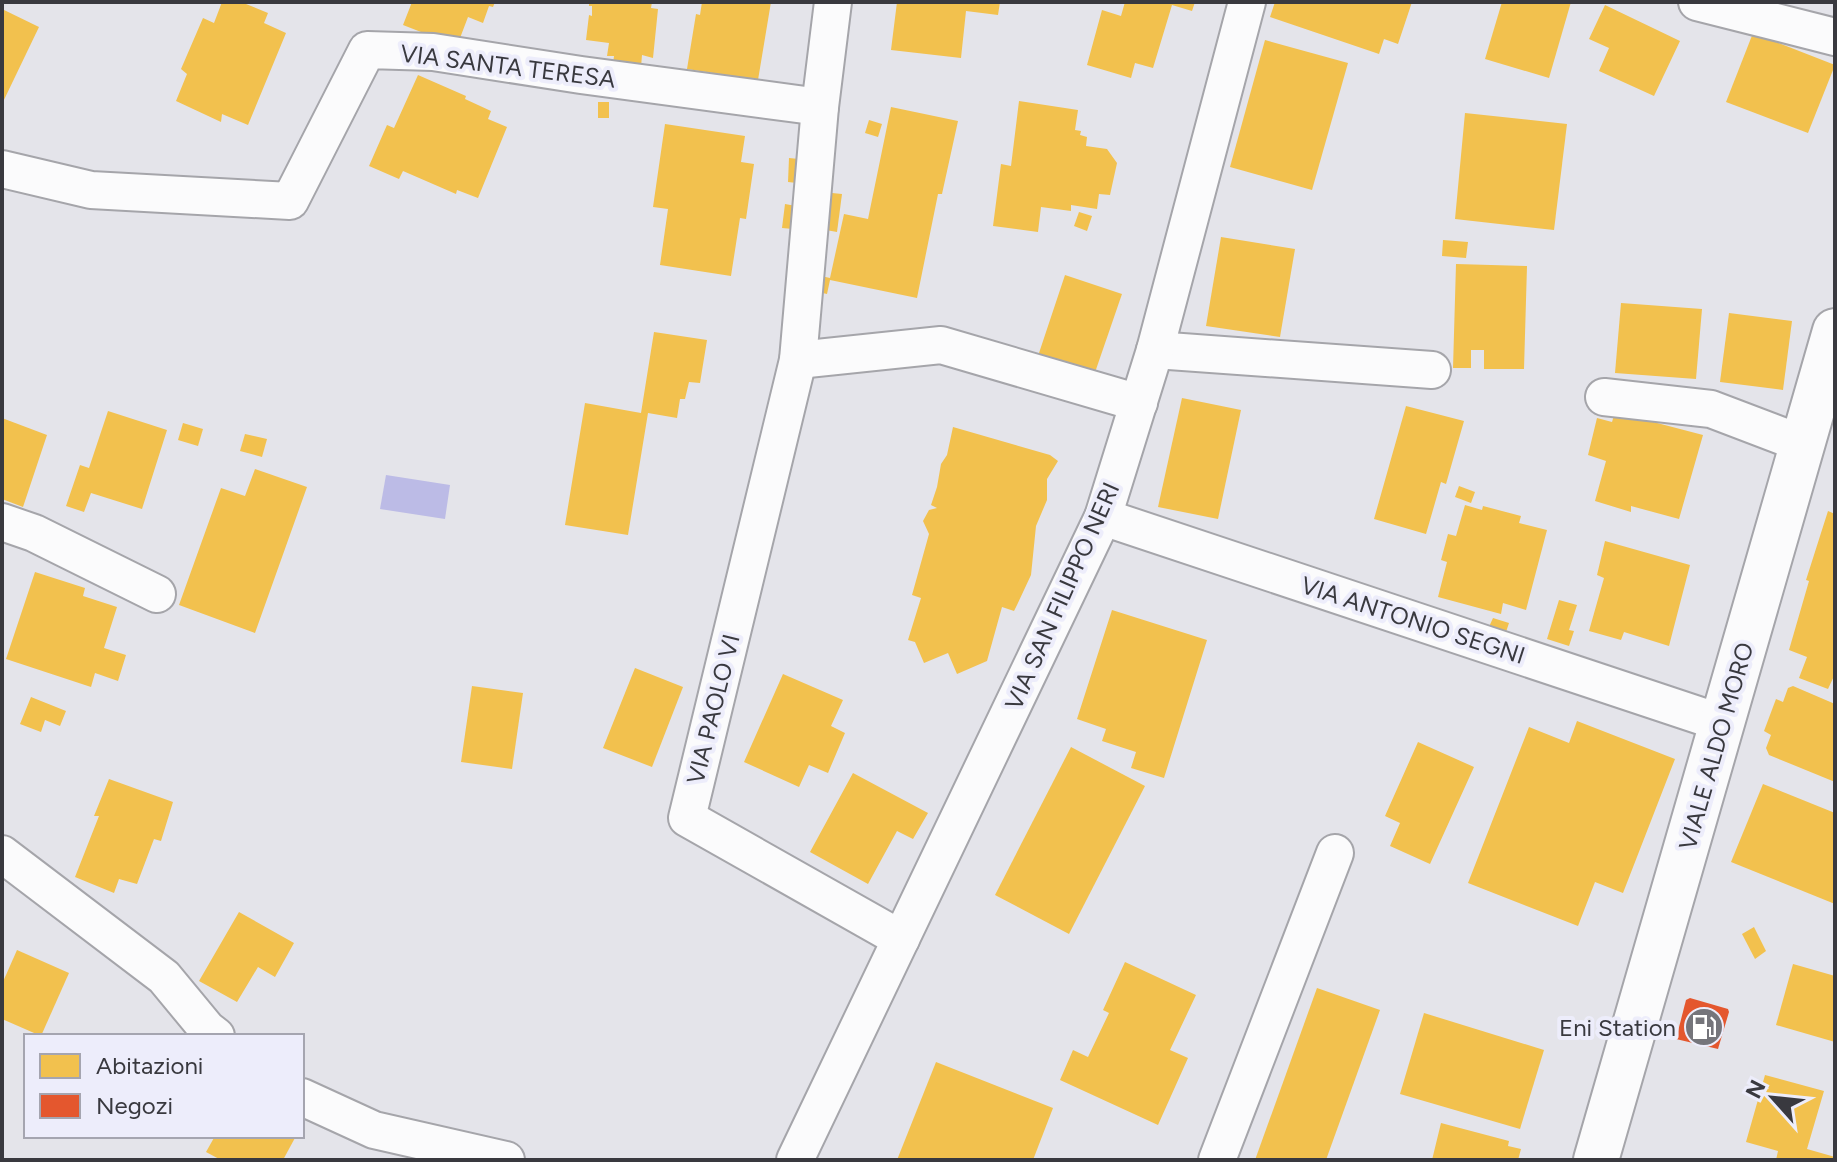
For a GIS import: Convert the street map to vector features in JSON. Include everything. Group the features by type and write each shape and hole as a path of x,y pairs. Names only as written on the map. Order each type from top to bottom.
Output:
{"main road":[{"name":"VIALE ALDO MORO","path":"1596,1160 1835,331"}],"street":[{"name":"VIA PAOLO VI","path":"833,2 820,107 798,360 687,818 901,939"},
{"name":"VIA SAN FILIPPO NERI","path":"795,1160 1103,517 1155,350 1247,2"},
{"path":"1697,2 1835,37"},
{"name":"VIA SANTA TERESA","path":"2,169 91,190 290,201 367,50 433,52 820,107"},
{"path":"798,360 941,345 1139,403"},
{"path":"1155,350 1432,370"},
{"path":"1604,397 1711,409 1803,444"},
{"name":"VIA ANTONIO SEGNI","path":"1103,517 1722,723"},
{"path":"2,522 34,533 157,594"},
{"path":"1217,1160 1335,853"},
{"path":"2,854 164,977 213,1034"},
{"path":"304,1098 374,1130 506,1160"}],"water":[{"path":"386,475 450,485 445,519 380,509"}],"building: Abitazioni":[{"path":"222,2 241,2 268,13 264,23 286,33 248,125 222,114 221,122 176,101 187,74 181,69 203,18 214,23"},
{"path":"412,2 495,2 493,7 489,6 483,23 468,17 457,46 403,25"},
{"path":"589,2 652,2 651,8 658,9 653,58 642,55 641,67 613,64 614,56 607,56 609,43 586,40 589,15 592,16"},
{"path":"702,2 771,2 758,80 687,69 696,14 700,15"},
{"path":"897,2 1000,2 998,15 966,11 961,58 891,50"},
{"path":"1125,2 1195,2 1192,11 1172,5 1153,68 1135,63 1131,78 1087,65 1102,10 1121,16"},
{"path":"1275,2 1412,2 1398,44 1384,39 1379,54 1270,17"},
{"path":"1502,2 1571,2 1549,78 1485,59"},
{"path":"1605,5 1680,41 1654,96 1599,71 1609,48 1589,39"},
{"path":"2,9 39,27 2,104"},
{"path":"1753,33 1835,65 1808,133 1726,102"},
{"path":"1265,40 1348,63 1312,190 1230,167"},
{"path":"418,75 466,96 465,99 491,111 488,119 507,127 478,198 457,190 456,194 403,171 399,179 369,166 387,125 394,128"},
{"path":"1019,101 1078,110 1075,130 1087,137 1086,146 1107,149 1117,163 1110,195 1099,194 1097,209 1071,205 1071,211 1041,207 1038,232 993,226 1001,164 1011,166"},
{"path":"598,102 609,102 609,118 598,118"},
{"path":"891,107 958,121 942,194 938,194 917,298 830,280 827,294 818,292 821,276 830,278 844,214 868,219"},
{"path":"1465,113 1567,124 1554,230 1455,219"},
{"path":"869,120 882,124 878,137 865,133"},
{"path":"665,124 745,136 741,162 754,164 746,219 740,218 731,276 660,265 668,209 653,207"},
{"path":"789,158 799,159 797,183 788,182"},
{"path":"832,193 842,194 837,232 826,230"},
{"path":"785,204 796,206 793,229 782,228"},
{"path":"1079,212 1092,216 1087,231 1074,226"},
{"path":"1221,237 1295,249 1280,337 1206,326"},
{"path":"1443,240 1468,242 1466,258 1442,256"},
{"path":"1456,264 1527,266 1524,369 1484,369 1484,350 1471,350 1471,368 1453,368"},
{"path":"1065,275 1122,294 1091,384 1035,365"},
{"path":"1621,303 1702,309 1696,379 1615,373"},
{"path":"1729,313 1792,321 1783,390 1720,382"},
{"path":"654,332 707,340 700,383 689,382 685,399 680,399 677,418 648,413 628,535 565,525 585,403 641,413"},
{"path":"1182,398 1241,410 1218,519 1158,507"},
{"path":"1406,406 1464,421 1446,484 1441,482 1426,534 1374,519"},
{"path":"108,411 167,430 142,509 91,493 84,512 66,506 80,465 89,468"},
{"path":"1615,412 1703,435 1679,519 1631,506 1631,512 1595,501 1606,461 1588,455 1597,418 1612,422"},
{"path":"2,418 47,435 23,507 2,499"},
{"path":"183,423 203,429 198,446 178,440"},
{"path":"953,427 1050,455 1058,461 1047,479 1047,500 1036,526 1031,575 1017,605 1014,611 1002,607 987,661 957,674 948,653 924,663 915,642 908,640 921,598 912,595 929,534 923,521 929,510 937,508 931,505"},
{"path":"245,434 267,439 262,457 240,451"},
{"path":"255,469 307,487 255,633 179,605 221,488 245,496"},
{"path":"1459,486 1475,492 1471,503 1455,497"},
{"path":"1465,505 1482,510 1483,506 1521,516 1519,523 1547,530 1526,610 1503,603 1501,614 1438,597 1447,562 1441,560 1448,534 1456,536"},
{"path":"1828,511 1835,514 1835,674 1828,689 1799,678 1807,657 1789,650 1809,581 1806,580"},
{"path":"1605,541 1690,565 1669,646 1624,632 1621,640 1589,631 1604,578 1597,575"},
{"path":"35,572 85,588 83,596 117,607 104,648 126,655 118,681 95,673 91,687 6,659"},
{"path":"1559,600 1577,605 1569,630 1574,631 1569,646 1547,639"},
{"path":"1112,610 1207,640 1164,778 1131,768 1136,752 1102,741 1106,729 1077,719"},
{"path":"1493,618 1509,623 1505,635 1488,629"},
{"path":"635,668 683,687 652,767 603,748"},
{"path":"783,674 843,700 831,726 845,733 828,773 809,765 799,787 744,762"},
{"path":"472,686 523,693 512,769 461,762"},
{"path":"1793,686 1835,704 1835,782 1769,755 1766,748 1771,735 1764,731 1776,699 1783,702 1788,688"},
{"path":"31,697 66,711 60,726 45,720 41,732 20,724"},
{"path":"1577,721 1675,759 1623,893 1595,882 1578,926 1468,883 1529,727 1569,743"},
{"path":"1418,742 1474,767 1430,864 1390,846 1400,823 1385,816"},
{"path":"1071,747 1145,786 1069,934 995,895"},
{"path":"853,773 928,813 913,839 897,831 868,884 810,852"},
{"path":"109,779 173,802 161,841 154,839 137,884 119,879 114,893 75,877 99,816 94,816"},
{"path":"1763,784 1835,813 1835,904 1731,862"},
{"path":"239,912 294,943 275,977 258,967 237,1002 199,981"},
{"path":"1754,927 1766,951 1755,959 1742,934"},
{"path":"17,950 69,973 42,1034 2,1019 2,984"},
{"path":"1125,962 1196,995 1170,1050 1188,1058 1158,1125 1060,1080 1073,1050 1088,1057 1109,1013 1103,1010"},
{"path":"1793,964 1835,976 1835,1042 1776,1025"},
{"path":"1317,988 1380,1010 1326,1160 1255,1160"},
{"path":"1424,1013 1544,1050 1520,1129 1400,1094"},
{"path":"936,1062 1053,1108 1033,1160 897,1160"},
{"path":"1765,1075 1824,1091 1807,1149 1835,1157 1835,1160 1776,1160 1778,1151 1746,1142"},
{"path":"1441,1123 1509,1141 1508,1146 1521,1149 1518,1160 1432,1160"},
{"path":"214,1138 295,1138 283,1160 221,1160 206,1152"}],"building: Negozi":[{"path":"1690,998 1728,1009 1718,1049 1676,1039 1686,1000"}],"place":[{"name":"Eni Station","path":"1704,1027"}]}
